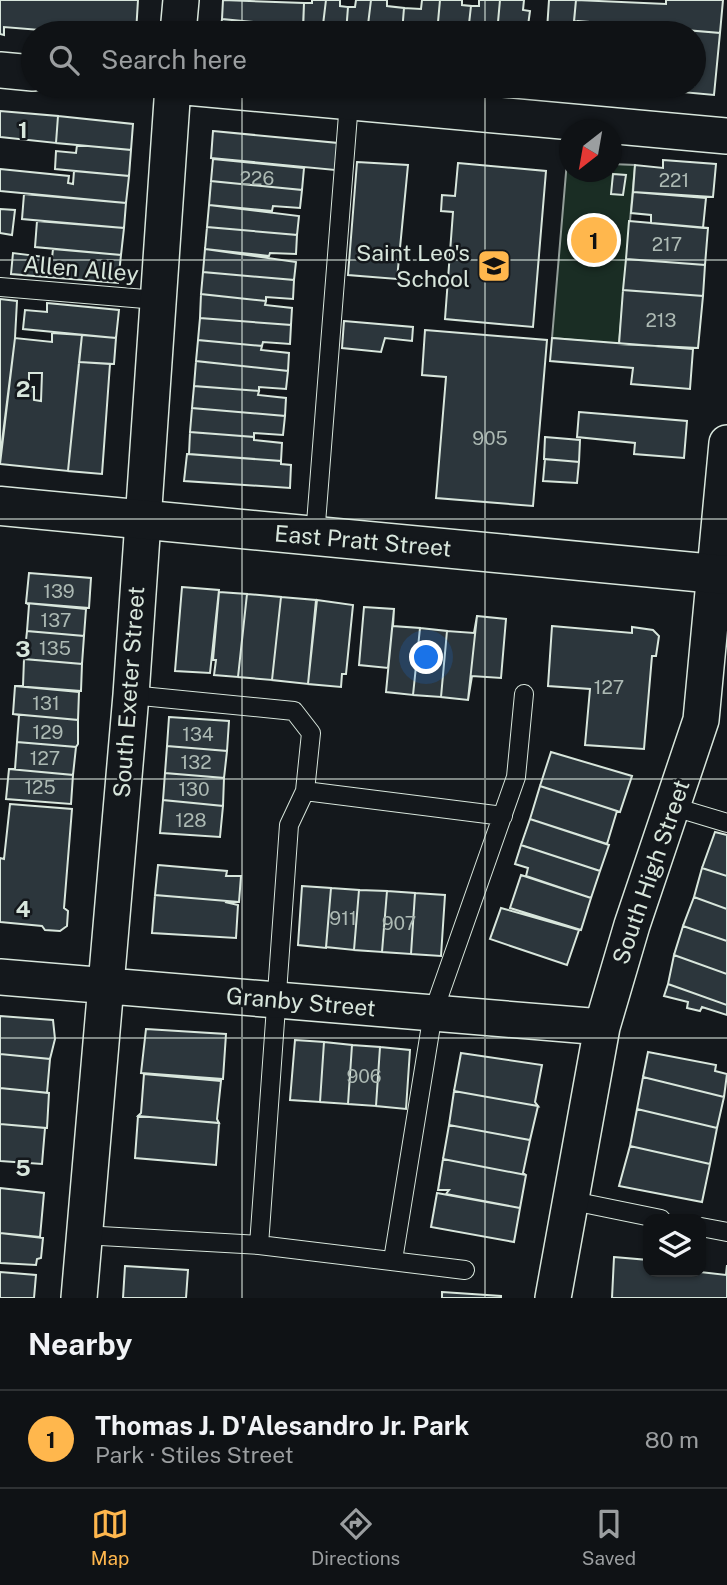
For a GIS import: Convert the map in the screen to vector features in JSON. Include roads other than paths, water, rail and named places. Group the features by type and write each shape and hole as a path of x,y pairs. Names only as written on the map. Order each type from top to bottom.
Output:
{"main road":[{"name":"East Pratt Street","path":"0,506 721,575"}],"street":[{"path":"179,21 181,0"},
{"path":"0,70 21,72"},
{"name":"South Exeter Street","path":"79,1298 131,695 141,520 173,98"},
{"path":"305,98 727,136"},
{"name":"South High Street","path":"553,1298 568,1200 601,1027 632,925 674,807 701,720 721,575 727,443"},
{"name":"Granby Street","path":"0,977 601,1027"}],"lane":[{"path":"315,536 349,102"},
{"name":"Allen Alley","path":"0,286 157,300"},
{"path":"393,1260 433,1013 516,777 524,694"},
{"path":"131,695 294,711 311,733 305,791 289,825 274,1000 259,1245"},
{"path":"305,791 503,816"},
{"path":"674,807 727,823"},
{"path":"568,1200 643,1215"},
{"path":"706,1227 726,1226"},
{"path":"83,1235 259,1245 465,1270"}],"place":[{"name":"Thomas J. D'Alesandro Jr. Park","path":"594,240"},
{"name":"Saint Leo's School","path":"494,266"}]}
